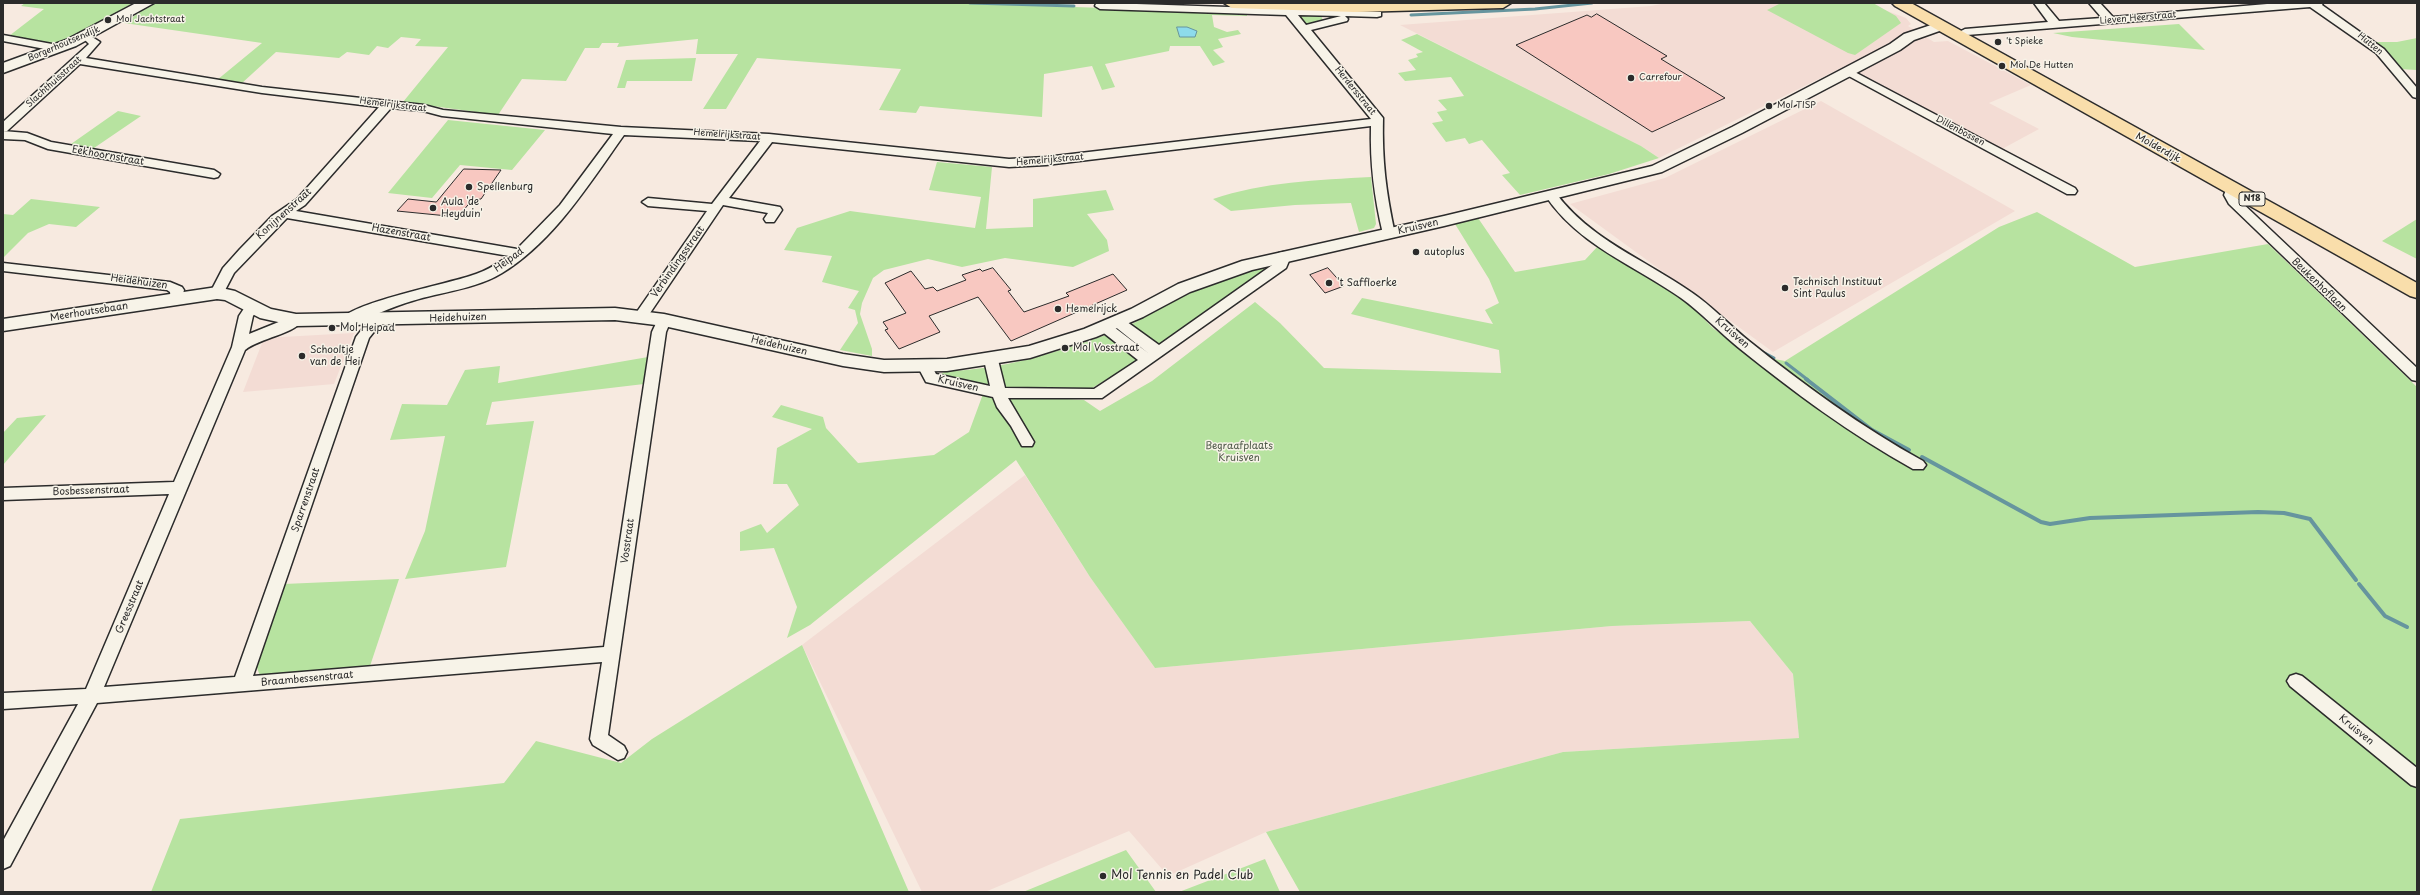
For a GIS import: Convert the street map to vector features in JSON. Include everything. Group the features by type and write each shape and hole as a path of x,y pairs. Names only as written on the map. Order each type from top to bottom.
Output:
{"main road":[{"name":"Borgerhoutsendijk","path":"123,16 138,3"},
{"name":"Borgerhoutsendijk","path":"3,68 86,36 146,3"},
{"path":"1232,3 1355,7 1503,3"},
{"name":"Molderdijk","path":"1900,3 2417,291"}],"street":[{"path":"2039,3 2056,25"},
{"path":"2094,3 2111,21"},
{"path":"2226,3 2236,10"},
{"name":"Lieven Heerstraat","path":"1958,35 1965,32 2316,3"},
{"name":"Hutten","path":"2316,3 2380,51 2417,95"},
{"path":"1100,6 1377,14"},
{"name":"Herdersstraat","path":"1290,12 1374,115 1377,122 1377,167 1389,234"},
{"path":"1304,29 1356,14"},
{"name":"Kruisven","path":"1284,256 1281,265 1153,356 1096,394 998,393 931,378 925,367 991,360 1057,344 1112,325 1184,288 1213,276 1284,256 1389,234 1644,173 1671,163 1894,48 1935,34 1940,30 1940,26"},
{"name":"Slachthuisstraat","path":"3,128 79,60 95,42 86,36"},
{"path":"3,38 48,46 53,50"},
{"name":"Hemelrijkstraat","path":"79,60 262,90 388,104 442,113 621,131 712,134 769,138 1009,163 1046,162 1377,122"},
{"name":"Dillenbossen","path":"1849,72 2071,191"},
{"name":"Konijnenstraat","path":"217,293 235,263 283,213 301,202 388,104"},
{"name":"Heipad","path":"349,319 385,304 474,280 496,271 519,254 552,223 568,204 621,131"},
{"name":"Eekhoornstraat","path":"3,135 27,137 48,145 214,174"},
{"name":"Verbindingsstraat","path":"640,316 718,205 769,138"},
{"name":"Beukenhoflaan","path":"2232,188 2230,195 2233,201 2417,376"},
{"name":"Kruisven","path":"1551,195 1572,220 1591,236 1702,306 1741,342 1823,404 1880,445 1918,465"},
{"path":"648,202 718,205 776,210 770,220"},
{"name":"Hazenstraat","path":"283,213 519,254"},
{"name":"Heidehuizen","path":"3,266 170,286 177,290 176,298 217,293 229,295 273,316 296,320 588,314 640,316 865,364 925,367"},
{"name":"Meerhoutsebaan","path":"3,325 176,298"},
{"name":"Greesstraat","path":"3,860 92,696 239,347 246,316 252,307"},
{"name":"Sparrenstraat","path":"241,684 363,337 378,318"},
{"path":"239,347 257,334 284,328 296,320"},
{"name":"Vosstraat","path":"618,752 599,738 658,340 664,320"},
{"path":"1112,325 1153,356"},
{"path":"991,360 998,393 1002,403 1017,423 1027,442"},
{"name":"Bosbessenstraat","path":"3,494 179,488"},
{"name":"Braambessenstraat","path":"3,701 92,696 611,654"},
{"name":"Kruisven","path":"2296,681 2417,779"}],"shaded area":[{"path":"1666,3 1866,3 1906,18 1911,24 1908,26 1934,42 1948,41 2031,85 1989,103 2039,129 2002,149 1845,66 1659,158 1641,146 1400,25 1651,6"},
{"name":"Technisch Instituut Sint Paulus","path":"1821,101 2015,211 1773,352 1570,204 1665,178"},
{"name":"Schooltje van de Hei","path":"354,333 334,384 243,392 264,338"},
{"path":"1025,475 1090,577 1155,668 1612,626 1750,621 1793,674 1799,738 1563,752 1266,832 1168,876 1129,831 985,892 922,892 802,645"}],"green space":[{"path":"25,3 133,3 80,34 56,44 9,36 44,9 21,6"},
{"path":"153,3 960,3 1247,13 1247,16 1212,15 1214,27 1227,32 1238,30 1241,34 1218,39 1223,47 1213,50 1225,62 1213,66 1200,46 1170,46 1169,51 1105,64 1115,87 1102,90 1092,66 1044,74 1042,117 920,106 916,113 879,110 901,69 757,58 726,109 703,109 738,54 696,54 698,39 617,47 619,43 602,43 599,48 585,48 566,81 522,79 498,115 403,102 448,47 415,46 421,39 401,37 388,48 377,46 369,55 347,52 339,58 276,52 241,84 217,80 262,43 124,23"},
{"path":"1781,3 1873,3 1896,16 1901,23 1855,55 1848,53 1767,10"},
{"path":"1302,14 1320,14 1323,20 1308,25 1302,24 1297,18"},
{"path":"2179,24 2205,50 2072,37 2053,33"},
{"path":"1417,34 1641,146 1659,158 1609,174 1520,195 1502,175 1510,173 1482,140 1469,144 1465,138 1446,142 1432,123 1443,121 1437,112 1447,110 1438,100 1464,96 1451,77 1405,81 1398,73 1416,70 1408,60 1418,57 1416,54 1423,52 1401,40"},
{"path":"2417,38 2417,70 2399,69 2373,42 2397,42"},
{"path":"696,58 692,81 627,81 625,88 617,88 626,60"},
{"path":"118,111 141,116 94,148 71,144"},
{"path":"448,120 545,130 512,170 460,165 432,198 388,193"},
{"path":"937,162 992,167 986,229 1033,227 1033,199 1106,190 1114,210 1087,214 1107,240 1109,251 1073,267 1005,258 962,267 928,259 884,270 873,278 862,303 860,314 872,349 872,356 840,350 858,323 855,310 848,308 859,291 822,282 832,256 784,250 797,228 850,211 975,228 981,197 929,190"},
{"path":"1371,177 1376,224 1374,228 1359,232 1351,203 1295,205 1231,211 1213,199 1232,193 1271,185"},
{"path":"31,199 100,207 76,227 49,224 28,233 3,258 3,214 13,215"},
{"name":"Begraafplaats Kruisven","path":"2037,212 2135,267 2268,244 2417,387 2417,892 1300,892 1266,832 1563,752 1799,738 1793,674 1750,621 1612,626 1155,668 1090,577 1016,460 810,625 787,638 797,607 774,548 740,551 740,532 761,524 767,533 799,505 787,484 773,484 777,448 812,429 772,417 781,405 823,417 826,428 858,463 934,455 969,432 983,394 1084,400 1100,411 1152,381 1255,302 1280,323 1324,368 1501,373 1499,350 1351,314 1362,298 1493,324 1485,310 1499,303 1489,279 1455,224 1478,218 1515,272 1585,260 1598,246 1685,300 1714,329 1752,355 1785,361 1999,227"},
{"path":"2417,219 2417,259 2382,241"},
{"path":"1266,266 1267,271 1159,346 1130,325 1196,290 1248,270"},
{"path":"1106,335 1138,361 1087,391 989,386 945,377 941,374 946,371 967,370 1007,364 1047,354"},
{"path":"648,357 644,384 492,402 486,425 534,421 506,567 405,579 425,531 445,436 390,440 402,404 447,405 465,370 500,366 498,383"},
{"path":"46,415 3,465 3,433 17,418"},
{"path":"399,579 370,666 260,676 256,665 284,584"},
{"path":"802,645 909,892 151,892 180,819 504,783 536,741 621,763 652,739"},
{"name":"Mol Tennis en Padel Club","path":"1126,850 1156,892 1023,892"},
{"name":"Mol Tennis en Padel Club","path":"1265,859 1280,892 1179,892"}],"water":[{"path":"1177,27 1187,27 1197,31 1195,37 1180,37"}],"building":[{"name":"Carrefour","path":"1597,14 1667,56 1661,59 1725,98 1652,132 1516,45 1587,15 1591,17"},
{"path":"464,169 501,170 481,199 472,200 458,217 397,211 408,199 436,202"},
{"name":"Hemelrijck","path":"993,268 1011,290 1008,291 1024,312 1069,296 1066,293 1113,274 1127,290 1011,341 978,297 929,316 940,332 899,349 885,330 888,329 883,322 906,313 885,283 911,271 925,289 933,287 937,291 966,280 962,275 980,269 982,271"},
{"name":"'t Saffloerke","path":"1328,268 1344,286 1325,293 1310,275"}],"waterway":[{"path":"970,3 1074,6"},
{"path":"1411,15 1535,9 1592,3"},
{"path":"1761,351 1774,358"},
{"path":"1786,363 1808,380"},
{"path":"1806,379 1872,430 1909,450"},
{"path":"1922,457 2041,522 2050,524 2090,518 2258,512 2284,513 2310,519 2356,580"},
{"path":"2359,584 2385,616 2407,627"}],"place":[{"name":"Mol Jachtstraat","path":"108,20"},
{"name":"'t Spieke","path":"1998,42"},
{"name":"Mol De Hutten","path":"2002,66"},
{"name":"Carrefour","path":"1631,78"},
{"name":"Mol TISP","path":"1769,106"},
{"name":"Spellenburg","path":"469,187"},
{"name":"Aula 'de Heyduin'","path":"433,208"},
{"name":"autoplus","path":"1416,252"},
{"name":"'t Saffloerke","path":"1329,283"},
{"name":"Technisch Instituut Sint Paulus","path":"1785,288"},
{"name":"Hemelrijck","path":"1058,309"},
{"name":"Mol Heipad","path":"332,328"},
{"name":"Mol Vosstraat","path":"1065,348"},
{"name":"Schooltje van de Hei","path":"302,356"},
{"name":"Mol Tennis en Padel Club","path":"1103,876"}]}
